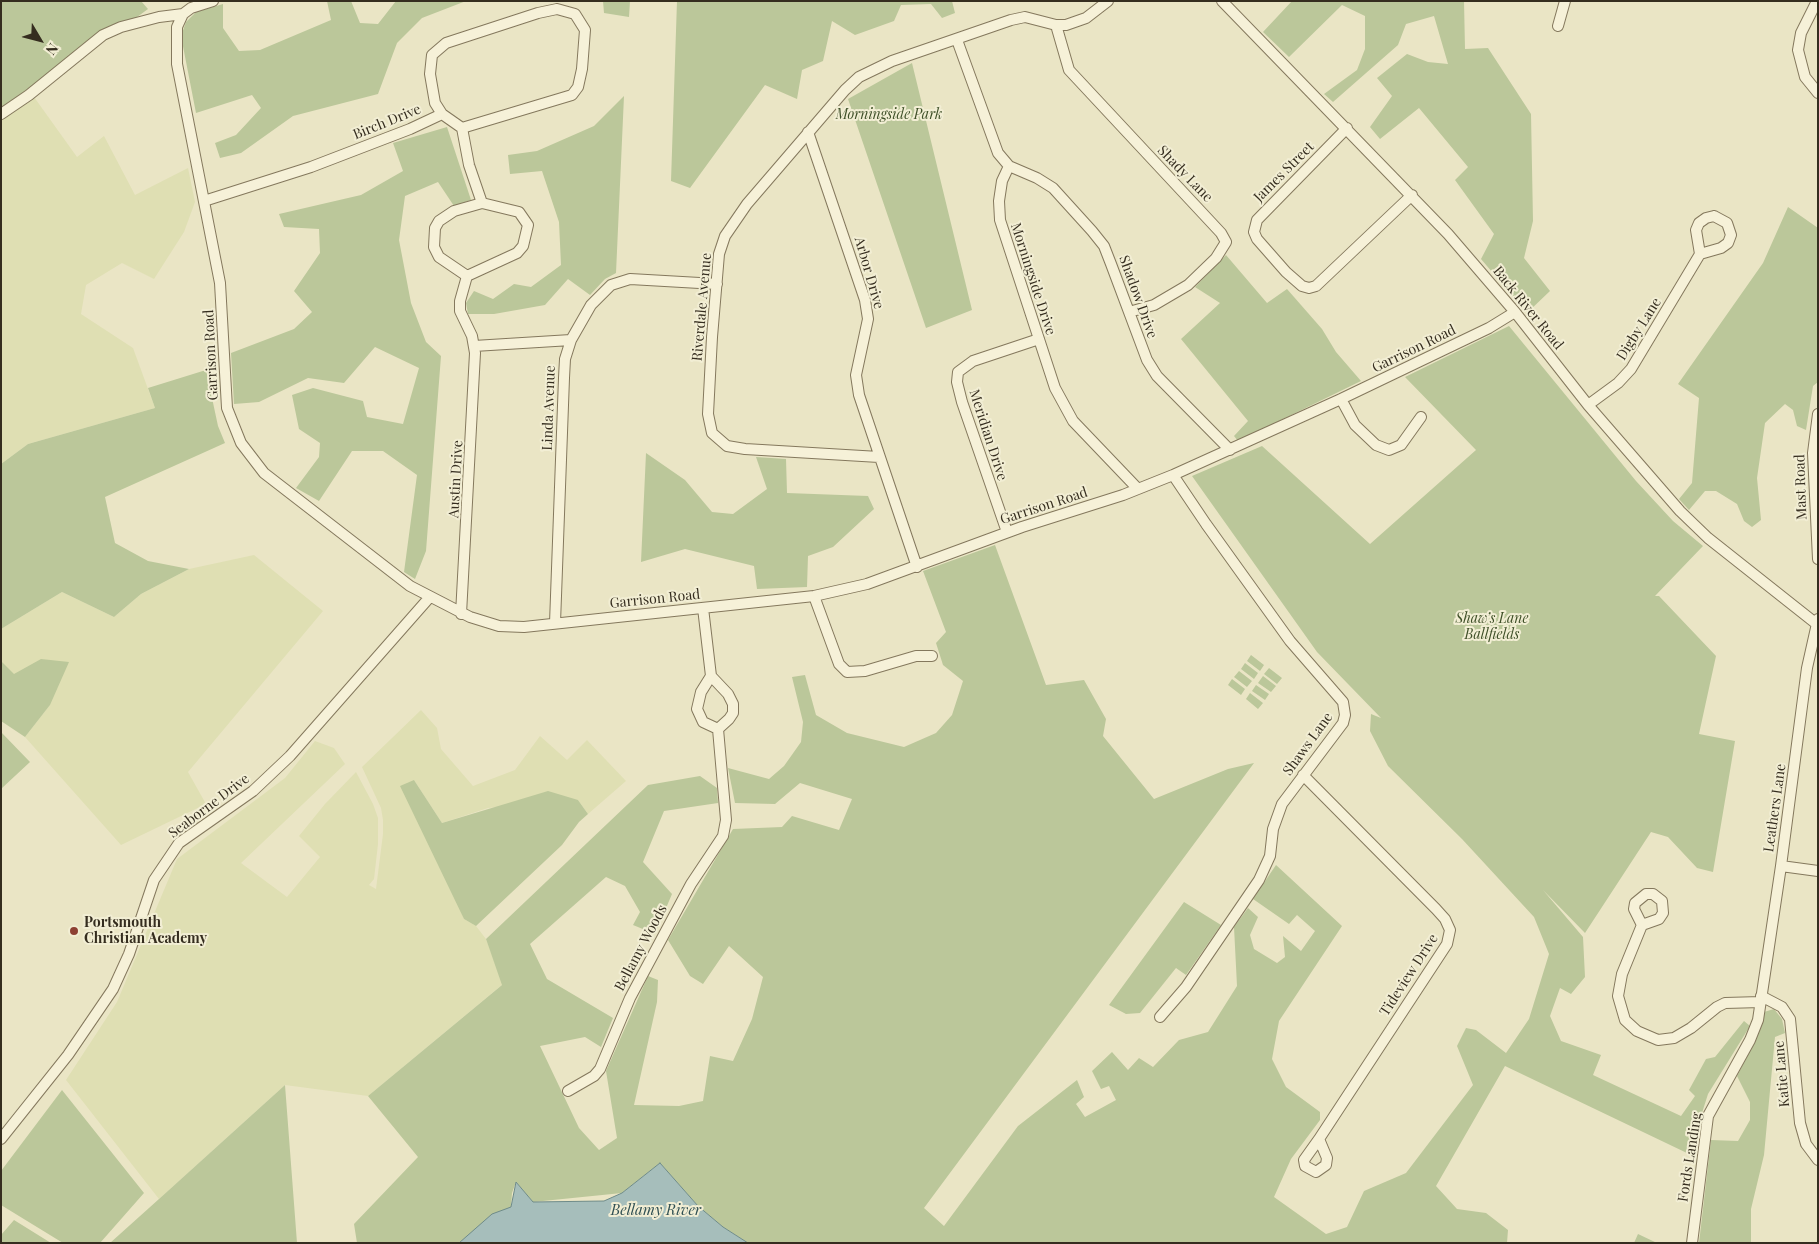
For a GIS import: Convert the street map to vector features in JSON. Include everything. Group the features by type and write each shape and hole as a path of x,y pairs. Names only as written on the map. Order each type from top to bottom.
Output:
{"street":[{"path":"1,114 29,95 103,34 158,17 183,14 191,8 213,1"},
{"path":"1009,166 998,153 990,135 957,40 1024,17 1056,25 1080,21 1108,1"},
{"name":"Back River Road","path":"1222,1 1412,195 1514,312 1588,405 1654,483 1694,525 1818,622"},
{"path":"1558,26 1565,1"},
{"path":"1817,1 1802,33 1798,50 1805,77 1818,93"},
{"name":"Birch Drive","path":"204,201 312,167 410,129 442,114 435,103 430,74 432,55 446,43 538,13 557,9 575,14 585,30 578,87 572,94 462,128"},
{"name":"Garrison Road","path":"183,14 177,27 177,64 220,283 227,408 241,443 264,473 393,574 429,598 462,614 499,626 554,623 703,608 814,596 848,590 917,567 1007,532 1138,489 1230,450 1340,399 1489,328 1514,312"},
{"name":"Shady Lane","path":"1056,25 1069,70 1221,232 1226,242 1216,258 1188,285 1154,305 1129,312"},
{"name":"Riverdale Avenue","path":"878,457 745,450 721,443 712,433 708,414 712,337 720,254 725,236 741,212 808,132 859,77 884,63 957,40"},
{"path":"442,114 462,128 468,165 482,203"},
{"name":"James Street","path":"1347,128 1262,214 1254,226 1257,239 1286,272 1302,286 1309,288 1316,286 1412,195"},
{"name":"Arbor Drive","path":"808,132 865,300 868,319 856,376 859,395 878,457 917,567"},
{"name":"Shadow Drive","path":"1009,166 1037,178 1053,188 1092,230 1104,246 1147,360 1157,376 1230,450"},
{"name":"Morningside Drive","path":"1009,166 1000,191 1000,220 1055,388 1068,413 1086,436 1138,489"},
{"path":"467,276 439,257 434,246 435,228 445,215 482,203 519,212 528,225 526,236 517,253 467,276 460,301 460,311 474,346 571,340"},
{"name":"Digby Lane","path":"1588,405 1618,383 1631,369 1700,254"},
{"name":"Linda Avenue","path":"554,623 565,359 571,340 591,305 612,285 630,279 717,284"},
{"name":"Meridian Drive","path":"1007,532 962,402 957,382 958,372 973,361 1039,339"},
{"name":"Austin Drive","path":"462,614 475,379 474,346"},
{"path":"1340,399 1355,425 1376,445 1389,450 1401,445 1421,417"},
{"name":"Mast Road","path":"1818,414 1813,453 1818,559"},
{"name":"Shaws Lane","path":"1160,1017 1186,987 1259,880 1270,856 1276,816 1282,804 1343,722 1346,715 1343,702 1290,641 1173,474"},
{"path":"814,596 839,664 847,672 865,671 916,656 932,656"},
{"name":"Seaborne Drive","path":"1,1139 68,1055 113,989 129,954 154,880 179,843 253,791 290,756 429,598"},
{"path":"703,608 711,676 728,694 733,704 733,713 718,729 703,722 696,709 701,692 711,676"},
{"name":"Leathers Lane","path":"1761,999 1781,866 1807,668 1818,622"},
{"name":"Bellamy Woods","path":"568,1091 594,1076 600,1069 634,990 691,884 723,836 726,827 726,810 718,729"},
{"name":"Tideview Drive","path":"1302,775 1436,909 1445,919 1450,930 1447,944 1319,1138"},
{"path":"1781,866 1818,871"},
{"path":"1642,925 1622,974 1618,996 1621,1013 1637,1031 1658,1040 1674,1038 1691,1028 1717,1006 1725,1003 1761,999"},
{"name":"Katie Lane","path":"1761,999 1782,1007 1790,1019 1800,1123 1806,1144 1818,1160"},
{"name":"Fords Landing","path":"1692,1243 1708,1116 1750,1040 1761,999"}],"green space":[{"path":"1,1 141,1 148,9 65,70 1,108"},
{"path":"327,1 351,1 360,23 378,24 396,1 466,1 422,18 397,43 378,94 293,116 241,153 220,158 215,143 236,135 261,108 252,95 196,113 181,36 186,22 196,12 223,4 223,28 239,51 260,50 331,20"},
{"path":"603,1 630,1 629,17 604,13"},
{"path":"677,1 952,1 955,13 942,18 931,4 901,5 894,21 855,35 832,21 823,61 802,70 797,99 765,85 690,188 671,181"},
{"path":"1292,1 1464,1 1465,49 1488,48 1531,114 1533,221 1524,258 1550,291 1527,313 1481,259 1494,234 1455,180 1468,167 1419,108 1380,139 1370,127 1392,96 1377,78 1407,54 1428,62 1448,64 1434,16 1406,24 1398,45 1333,102 1324,94 1357,70 1365,49 1365,16 1342,5 1289,57 1263,32"},
{"name":"Morningside Park","path":"912,63 972,310 926,328 848,99"},
{"path":"624,96 616,273 605,279 590,295 568,279 545,305 494,314 468,314 466,303 474,291 493,299 514,284 531,287 561,265 559,222 542,171 510,174 508,155 537,151 594,126"},
{"path":"34,97 77,157 104,136 135,195 188,168 195,202 184,232 154,279 122,263 86,285 81,314 133,348 155,408 28,444 1,464 1,119"},
{"path":"447,127 471,200 454,206 438,182 405,196 399,240 411,303 426,342 441,356 426,551 415,579 404,572 417,475 383,451 352,451 319,501 296,488 319,457 320,443 299,429 292,395 313,388 363,401 367,417 403,424 419,368 375,347 344,383 308,378 259,402 234,404 231,353 294,329 312,312 294,291 320,253 319,229 284,227 279,214 361,195 403,171 393,143"},
{"path":"1788,207 1818,228 1818,382 1813,386 1806,430 1797,426 1793,410 1785,404 1765,423 1757,478 1761,520 1752,527 1744,521 1737,504 1716,491 1705,491 1689,510 1679,499 1692,483 1699,398 1678,384 1763,263"},
{"path":"1226,255 1267,303 1287,289 1322,329 1336,352 1361,381 1238,441 1234,436 1248,421 1181,339 1220,303 1195,287"},
{"name":"Shaw’s Lane Ballfields","path":"1509,326 1636,481 1673,521 1703,546 1655,596 1659,596 1716,656 1699,734 1735,741 1713,872 1697,868 1668,837 1651,832 1585,933 1543,890 1583,937 1585,977 1571,994 1560,988 1550,1016 1561,1041 1601,1055 1593,1075 1681,1116 1695,1096 1689,1090 1706,1059 1715,1057 1744,1021 1750,1026 1708,1094 1689,1154 1505,1066 1436,1186 1457,1209 1486,1213 1508,1230 1507,1243 748,1243 723,1227 698,1206 660,1163 622,1193 533,1202 516,1182 512,1193 511,1207 459,1243 357,1243 354,1224 418,1157 368,1096 502,985 486,939 648,785 700,776 717,788 718,803 664,811 643,862 672,894 655,934 633,925 640,912 625,886 606,877 530,944 547,979 613,1018 601,1047 585,1037 540,1046 579,1128 599,1150 617,1138 606,1071 648,976 658,980 657,1002 634,1105 679,1106 703,1101 710,1056 733,1061 752,1019 763,977 729,946 703,984 690,976 668,940 733,829 782,827 792,816 839,830 852,799 800,783 775,804 735,803 728,768 769,779 784,766 801,742 803,722 792,677 805,675 816,715 847,733 904,747 936,733 952,715 963,681 943,665 936,643 946,632 923,571 995,545 1046,685 1084,680 1106,719 1103,736 1154,799 1228,769 1254,763 924,1208 944,1226 1018,1126 1077,1080 1084,1097 1076,1104 1085,1117 1116,1100 1109,1086 1101,1089 1092,1071 1112,1052 1128,1070 1139,1058 1153,1067 1179,1040 1208,1032 1237,986 1234,927 1248,908 1258,917 1250,935 1254,949 1277,963 1285,957 1283,936 1301,951 1315,931 1297,915 1289,924 1253,899 1276,865 1342,926 1279,1021 1272,1059 1286,1087 1320,1112 1320,1120 1291,1159 1274,1197 1326,1234 1347,1227 1364,1191 1406,1173 1473,1085 1457,1046 1466,1028 1476,1030 1506,1053 1529,1019 1549,954 1534,917 1462,839 1388,766 1370,731 1371,714 1381,718 1317,652 1192,476 1262,446 1370,544 1476,450 1405,377"},
{"path":"206,370 218,426 225,443 105,497 115,543 148,561 189,569 141,594 114,617 62,592 1,629 1,464 28,444 155,408 148,388"},
{"path":"646,453 685,480 712,512 733,514 767,489 756,457 786,459 787,493 868,496 874,509 833,547 808,556 807,587 757,589 754,566 685,549 641,562"},
{"path":"254,555 323,611 188,772 206,804 121,845 25,737 50,705 1,681 1,629 62,592 114,617 141,594 189,569"},
{"path":"1251,655 1264,665 1260,671 1247,661"},
{"path":"41,659 69,662 50,705 25,737 1,721 1,661 14,674"},
{"path":"1245,663 1258,673 1254,679 1241,669"},
{"path":"1269,668 1282,678 1277,684 1264,674"},
{"path":"1239,671 1252,681 1247,687 1234,677"},
{"path":"1263,676 1276,686 1271,692 1258,683"},
{"path":"1232,679 1245,689 1241,695 1228,685"},
{"path":"1256,685 1269,694 1265,700 1252,691"},
{"path":"1250,693 1263,703 1258,709 1246,699"},
{"path":"421,710 437,728 441,749 473,786 515,770 540,736 567,760 587,740 626,781 588,814 578,800 488,808 442,823 414,780 464,919 476,926 486,939 503,984 368,1096 285,1085 159,1199 66,1080 117,1002 177,859 285,778 315,741 334,748 345,764 241,863 287,897 320,857 299,836 325,804 356,772 373,804 378,818 378,844 374,879 369,885 376,889 383,820 381,808 362,767"},
{"path":"1,732 30,762 1,789"},
{"path":"414,780 442,823 548,791 578,800 588,814 579,822 562,845 476,926 464,919 400,786"},
{"path":"1184,902 1221,925 1186,975 1176,968 1140,1013 1126,1014 1109,1005"},
{"path":"1774,1009 1782,1019 1785,1033 1775,1037 1764,1155 1751,1209 1751,1243 1699,1243 1711,1140 1738,1141 1750,1120 1750,1102 1737,1076 1756,1040 1764,1012"},
{"path":"285,1085 297,1243 110,1243 159,1199"},
{"path":"62,1090 144,1193 100,1243 63,1243 1,1205 1,1171"},
{"path":"14,1220 51,1243 1,1243 1,1235"},
{"path":"1638,1234 1657,1243 1634,1243"}],"water":[{"name":"Bellamy River","path":"660,1163 698,1206 723,1227 748,1243 459,1243 492,1214 511,1207 516,1182 533,1202 604,1201 622,1193"}],"place":[{"name":"Portsmouth Christian Academy","path":"74,931"}]}
